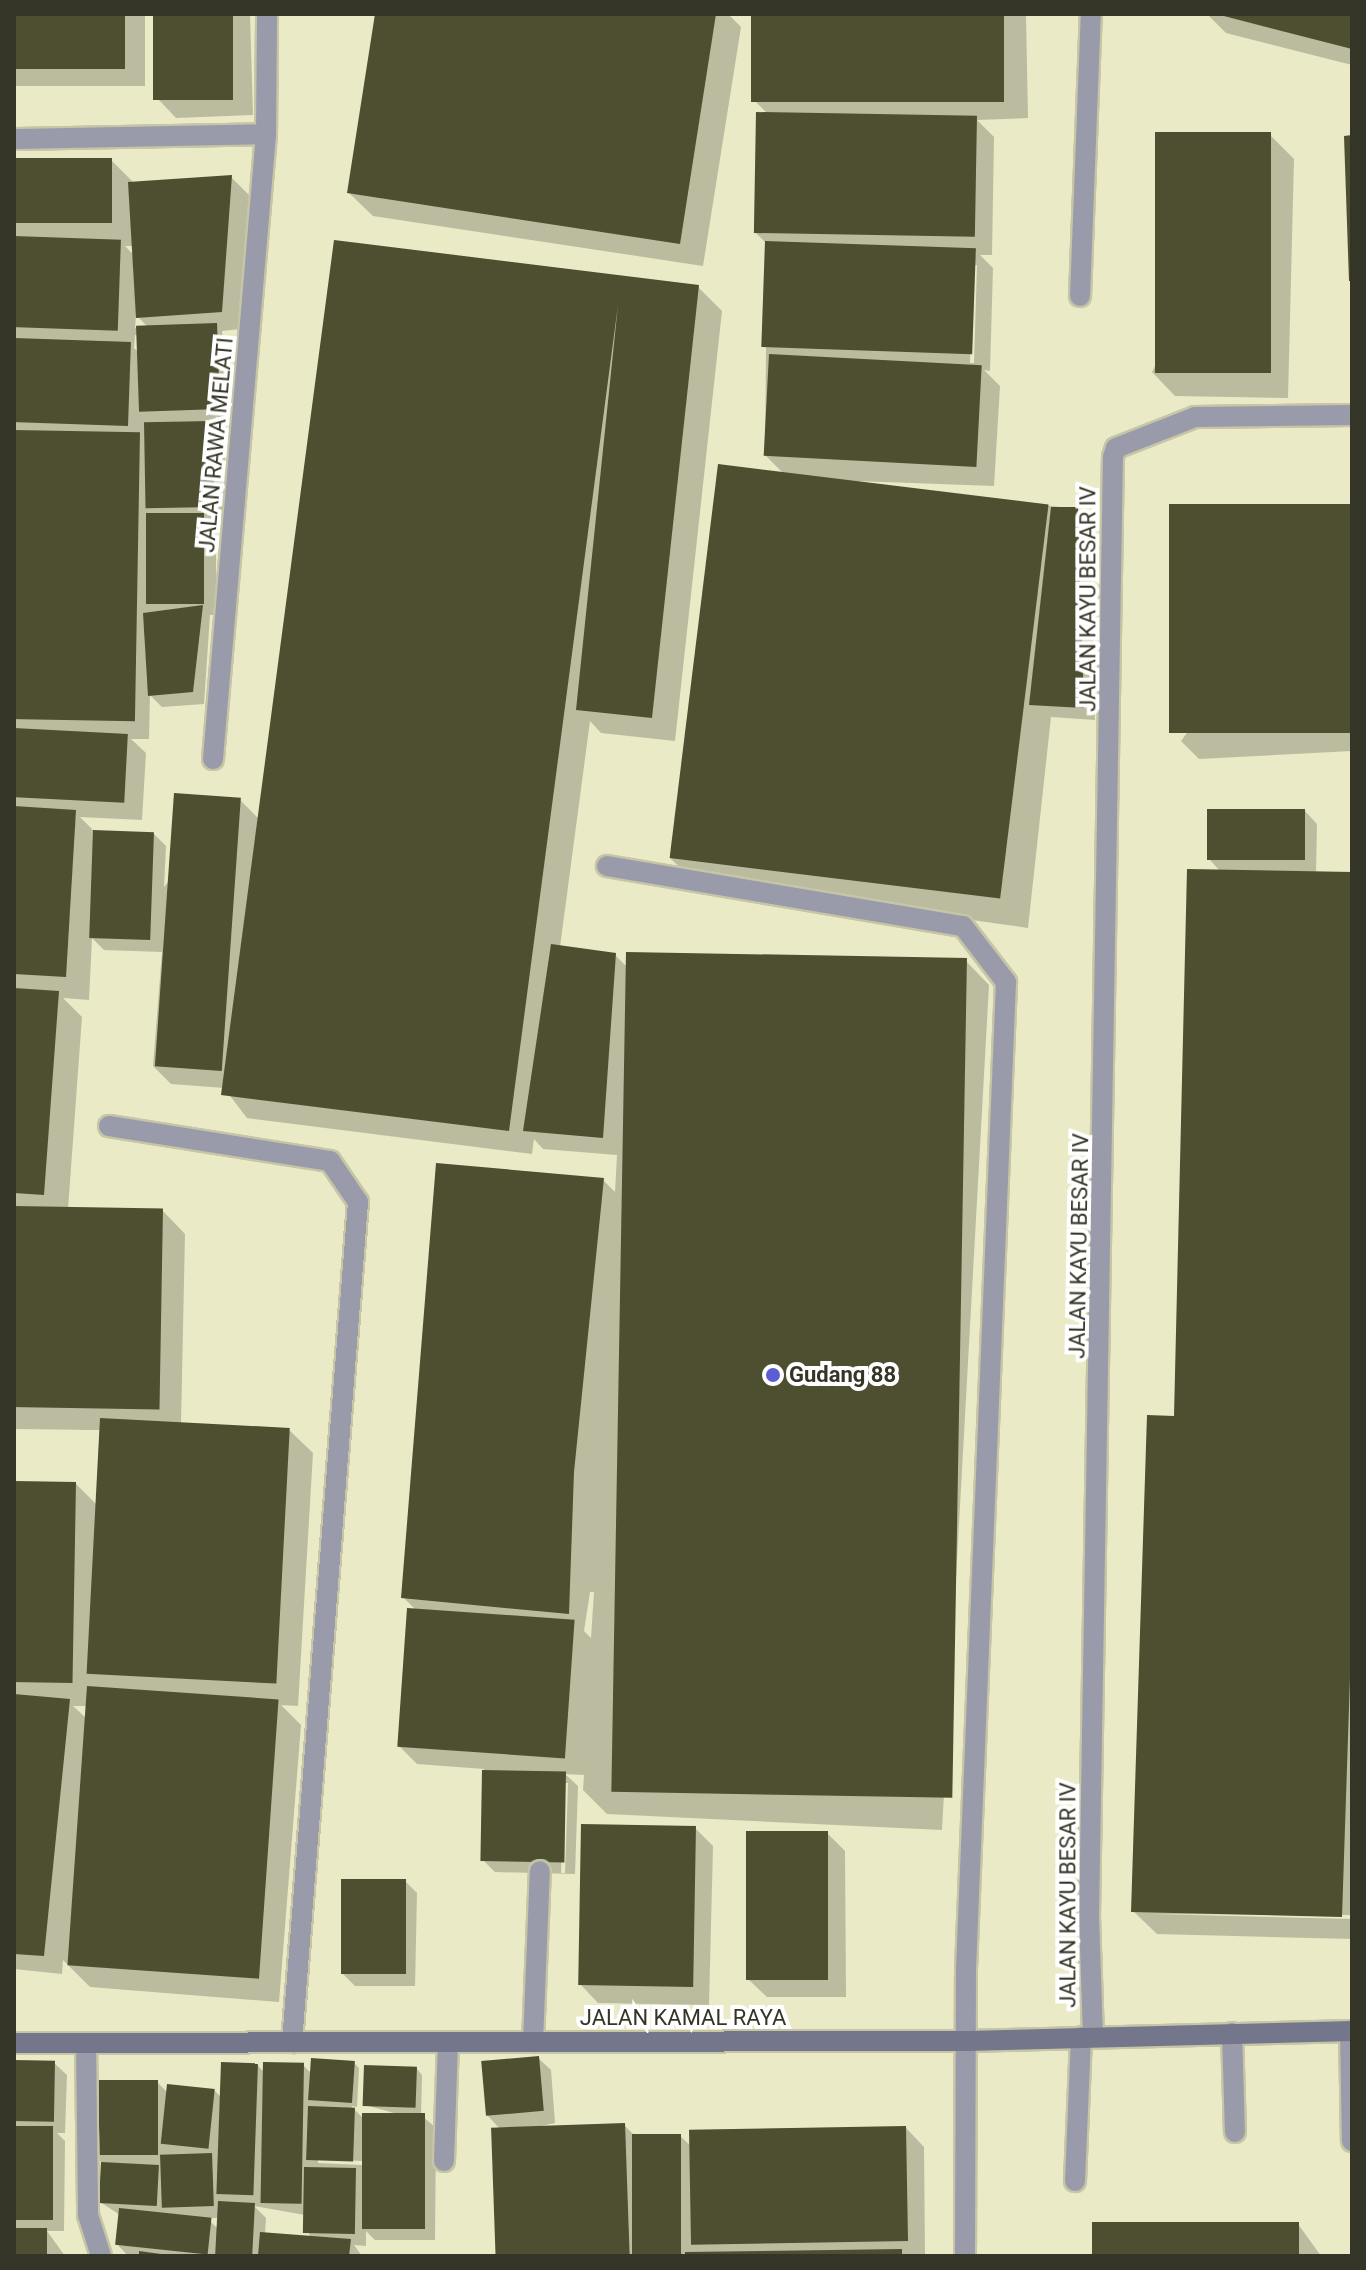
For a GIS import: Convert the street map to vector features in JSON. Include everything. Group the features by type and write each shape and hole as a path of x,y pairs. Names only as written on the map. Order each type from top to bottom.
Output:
{"main road":[{"name":"JALAN KAMAL RAYA","path":"14,2043 968,2041 1351,2031"}],"street":[{"name":"JALAN RAWA MELATI","path":"213,759 266,134 267,14"},
{"path":"1080,296 1091,14"},
{"path":"14,139 266,134"},
{"name":"JALAN KAYU BESAR IV","path":"1075,2181 1087,2037 1113,457 1116,448 1195,417 1352,415"},
{"path":"607,866 963,926 1006,982 968,2041 965,2256"},
{"path":"109,1126 330,1161 358,1202 292,2042"},
{"path":"533,2042 540,1871"},
{"path":"1351,2031 1352,2141"},
{"path":"1232,2033 1235,2132"},
{"path":"444,2161 448,2042"},
{"path":"86,2043 88,2215 101,2256"}],"building":[{"path":"14,14 125,14 125,69 14,69"},
{"path":"153,14 233,14 233,100 153,100"},
{"path":"375,14 716,14 680,244 347,193"},
{"path":"751,14 1004,14 1004,102 751,102"},
{"path":"1352,14 1352,49 1220,15"},
{"path":"756,112 977,116 975,237 754,233"},
{"path":"1155,132 1271,132 1271,373 1155,373"},
{"path":"1352,135 1352,281 1349,281 1344,136"},
{"path":"14,158 112,158 112,223 14,223"},
{"path":"232,175 222,312 136,318 128,182"},
{"path":"14,236 121,240 118,331 14,327"},
{"path":"334,240 699,285 652,718 576,710 618,305 509,1131 221,1095"},
{"path":"765,241 976,248 972,354 761,347"},
{"path":"217,323 220,409 139,412 136,326"},
{"path":"14,338 131,342 128,426 14,422"},
{"path":"769,354 982,365 976,467 764,456"},
{"path":"213,421 215,507 146,508 144,422"},
{"path":"14,430 140,432 135,721 14,719"},
{"path":"718,464 1049,505 1000,899 670,858"},
{"path":"1169,504 1352,504 1352,733 1169,733"},
{"path":"1051,507 1078,507 1084,708 1029,705"},
{"path":"146,513 204,513 204,604 146,604"},
{"path":"203,605 193,692 148,696 143,613"},
{"path":"14,728 128,734 124,803 14,797"},
{"path":"174,793 241,798 222,1071 155,1066"},
{"path":"14,806 76,810 66,977 14,974"},
{"path":"1207,809 1305,809 1305,860 1207,860"},
{"path":"93,830 154,832 150,940 89,938"},
{"path":"1187,869 1352,872 1352,1617 1342,1917 1131,1912 1147,1415 1174,1416"},
{"path":"551,944 616,953 603,1138 523,1131"},
{"name":"Gudang 88","path":"626,952 967,958 952,1798 611,1792"},
{"path":"14,988 59,991 44,1195 14,1193"},
{"path":"436,1163 604,1178 574,1472 569,1614 401,1598"},
{"path":"14,1206 163,1209 159,1410 14,1407"},
{"path":"100,1418 290,1428 276,1684 87,1674"},
{"path":"14,1481 76,1482 72,1683 14,1682"},
{"path":"407,1608 575,1620 565,1758 397,1747"},
{"path":"87,1686 279,1699 259,1979 67,1965"},
{"path":"14,1694 70,1699 44,1956 14,1954"},
{"path":"482,1770 566,1771 564,1862 480,1861"},
{"path":"581,1824 696,1826 693,1987 578,1985"},
{"path":"746,1831 828,1831 828,1980 746,1980"},
{"path":"341,1879 406,1879 406,1974 341,1974"},
{"path":"539,2056 544,2111 486,2116 481,2061"},
{"path":"311,2058 355,2061 352,2103 308,2100"},
{"path":"14,2060 55,2061 54,2122 14,2121"},
{"path":"221,2062 258,2063 253,2195 216,2194"},
{"path":"263,2062 304,2063 302,2204 261,2203"},
{"path":"364,2065 417,2067 416,2108 363,2106"},
{"path":"91,2080 158,2080 158,2155 91,2155"},
{"path":"167,2084 215,2089 208,2149 161,2144"},
{"path":"308,2106 355,2108 353,2162 306,2160"},
{"path":"362,2113 425,2113 425,2229 362,2229"},
{"path":"625,2123 630,2256 496,2256 491,2128"},
{"path":"14,2126 53,2126 53,2220 14,2220"},
{"path":"906,2126 908,2241 691,2245 689,2130"},
{"path":"632,2134 681,2134 681,2256 632,2256"},
{"path":"212,2153 214,2206 162,2208 160,2155"},
{"path":"101,2162 159,2165 157,2206 99,2203"},
{"path":"304,2167 356,2168 355,2234 303,2233"},
{"path":"218,2201 255,2203 252,2256 215,2256"},
{"path":"119,2208 211,2218 208,2255 115,2245"},
{"path":"1092,2222 1299,2222 1299,2256 1092,2256"},
{"path":"14,2228 47,2228 47,2256 14,2256"},
{"path":"260,2232 351,2239 349,2256 258,2256"},
{"path":"902,2249 902,2256 685,2256 685,2252"},
{"path":"139,2251 161,2254 161,2256 139,2256"}],"place":[{"name":"Gudang 88","path":"773,1375"}]}
